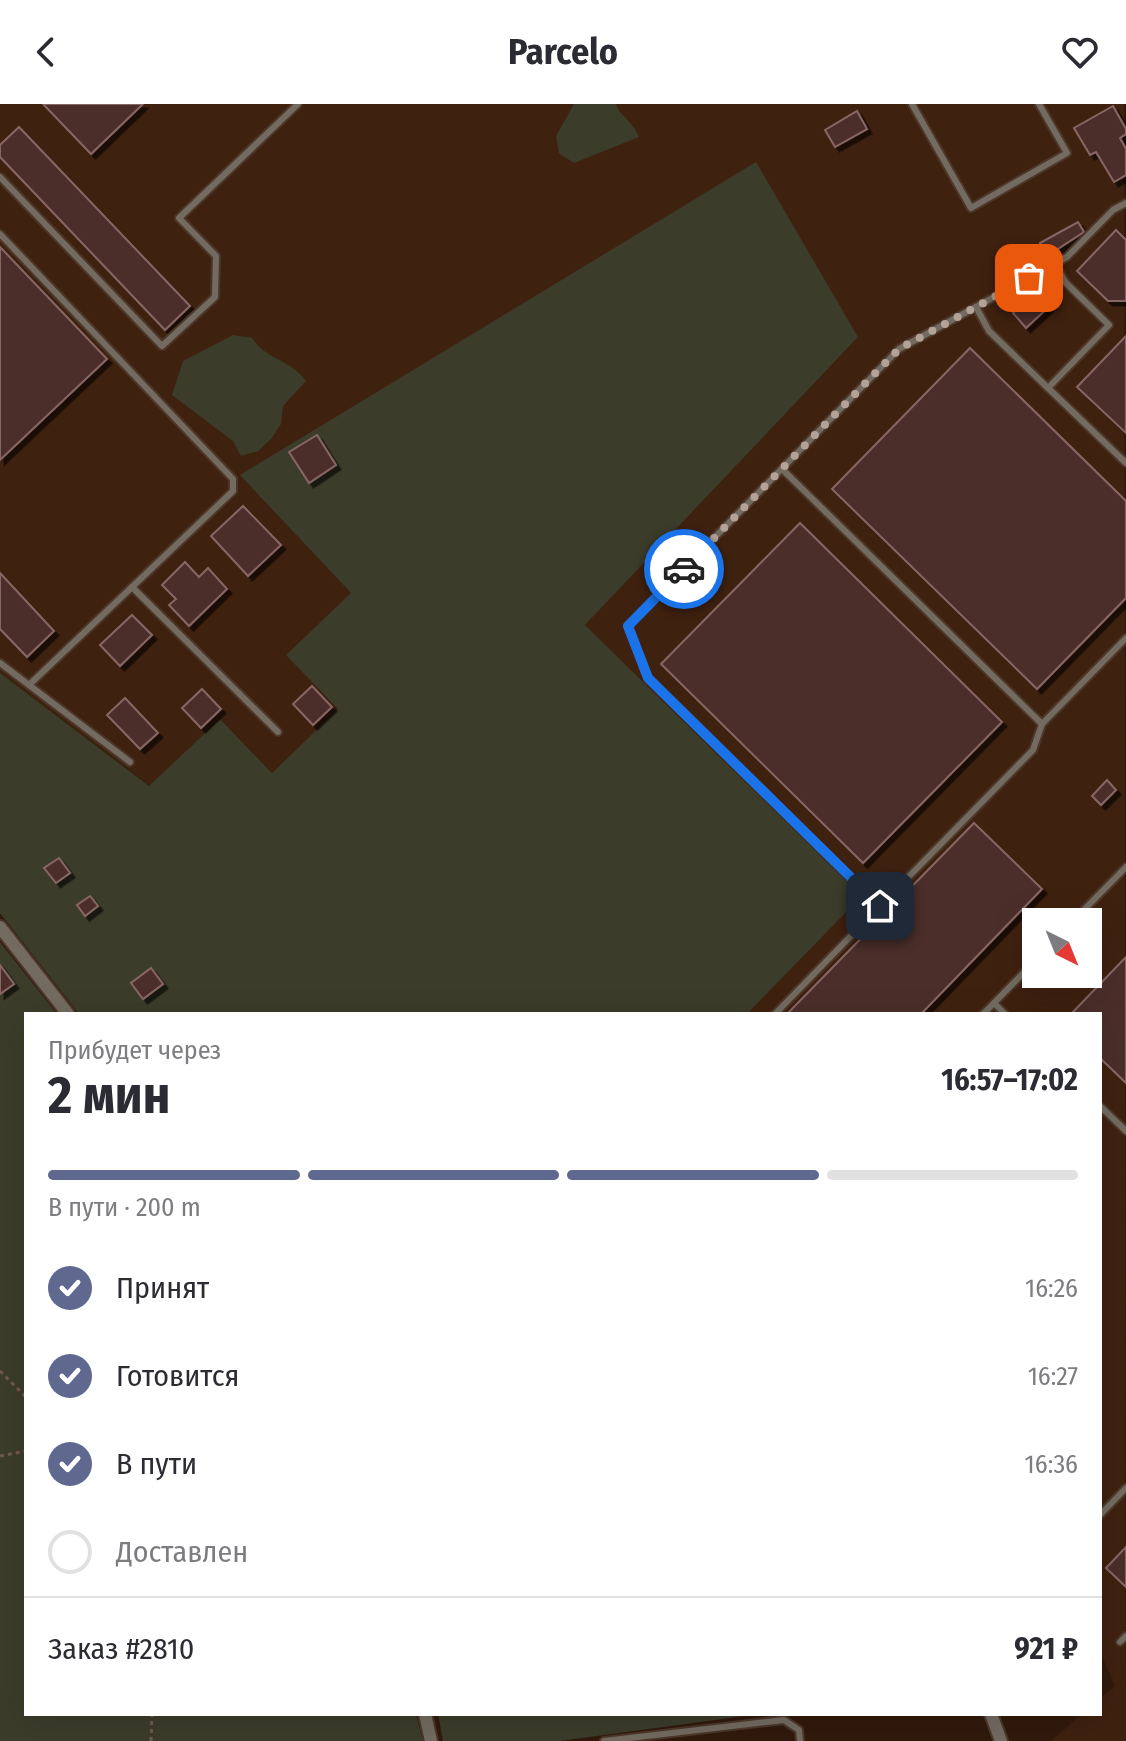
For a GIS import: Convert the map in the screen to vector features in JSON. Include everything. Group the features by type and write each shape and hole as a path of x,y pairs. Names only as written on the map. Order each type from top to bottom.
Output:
{"street":[{"path":"0,927 66,1012"},
{"path":"425,1716 431,1741"},
{"path":"992,1716 1001,1741"}],"lane":[{"path":"0,177 162,346 215,297 216,256 179,218 298,104"},
{"path":"912,104 971,208 1067,153 1039,104"},
{"path":"880,906 648,678 628,626 899,349 1067,257 1113,210 1126,203"},
{"path":"0,234 233,479 233,491 29,685"},
{"path":"1048,388 1109,325 1066,283 1055,264"},
{"path":"976,307 989,331 1126,463"},
{"path":"782,469 1042,724"},
{"path":"132,587 278,732"},
{"path":"777,1012 1033,750 1042,724 1126,638"},
{"path":"0,663 130,762"},
{"path":"1086,908 1126,867"},
{"path":"985,1012 1022,974"},
{"path":"994,1003 1003,1012"},
{"path":"1102,1108 1126,1131"},
{"path":"1102,1513 1126,1488"},
{"path":"1120,1642 1126,1636"},
{"path":"604,1741 784,1720 799,1730 800,1741"}],"path":[{"path":"0,1371 24,1395"},
{"path":"0,1456 24,1451"},
{"path":"151,1741 152,1716"}],"shaded area":[{"path":"0,104 1124,104 1126,1741 1051,1741 1080,1716 1102,1716 1102,1697 1115,1686 1102,1657 1102,1012 749,1012 862,896 585,625 858,337 241,475 351,593 338,709 272,773 220,719 150,786 0,673"}],"green space":[{"path":"574,104 616,104 639,137 574,163 559,153 556,136"},
{"path":"756,162 858,337 585,625 862,896 749,1012 77,1012 0,913 0,673 149,786 220,719 272,773 338,709 286,655 351,593 240,475"},
{"path":"233,335 252,338 264,351 299,373 306,381 283,406 281,424 271,439 258,451 241,456 233,441 172,395 183,361"},
{"path":"0,942 55,1012 24,1012 24,1716 417,1716 423,1741 0,1741"},
{"path":"438,1716 744,1716 560,1741 443,1741"}],"building":[{"path":"43,104 143,104 91,154"},
{"path":"1113,106 1126,129 1126,134 1120,138 1126,149 1126,175 1114,182 1096,152 1090,155 1074,128"},
{"path":"857,111 867,129 835,147 825,130"},
{"path":"19,127 190,306 165,330 0,157 0,145"},
{"path":"1078,222 1084,232 1047,256 1040,243"},
{"path":"1116,230 1126,240 1126,301 1108,301 1077,271"},
{"path":"0,247 107,359 0,460"},
{"path":"1039,290 1052,304 1026,328 1013,313"},
{"path":"1126,336 1126,433 1077,387"},
{"path":"970,348 1126,501 1126,598 1037,689 832,489"},
{"path":"317,435 336,465 309,483 289,452"},
{"path":"243,506 281,545 248,576 211,536"},
{"path":"800,523 1002,722 863,863 661,664"},
{"path":"185,562 199,577 208,568 227,589 189,626 169,605 176,599 162,585"},
{"path":"0,573 54,631 27,657 0,629"},
{"path":"132,615 152,635 120,666 100,645"},
{"path":"312,686 332,707 313,725 293,704"},
{"path":"202,689 221,709 201,728 182,708"},
{"path":"125,698 158,733 140,749 107,715"},
{"path":"1107,780 1116,790 1101,805 1092,796"},
{"path":"974,823 1042,889 923,1012 789,1012"},
{"path":"59,858 70,873 56,883 44,868"},
{"path":"90,896 98,906 85,916 77,905"},
{"path":"1126,957 1126,1083 1102,1060 1102,1012 1073,1012 1096,988 1102,988 1102,982"},
{"path":"0,965 14,984 0,994"},
{"path":"151,968 163,984 143,999 131,983"},
{"path":"1126,1547 1126,1587 1106,1568"}],"way so far":[{"path":"684,569 899,349 1029,278"}],"route":[{"path":"684,569 628,626 648,678 880,906"}]}
